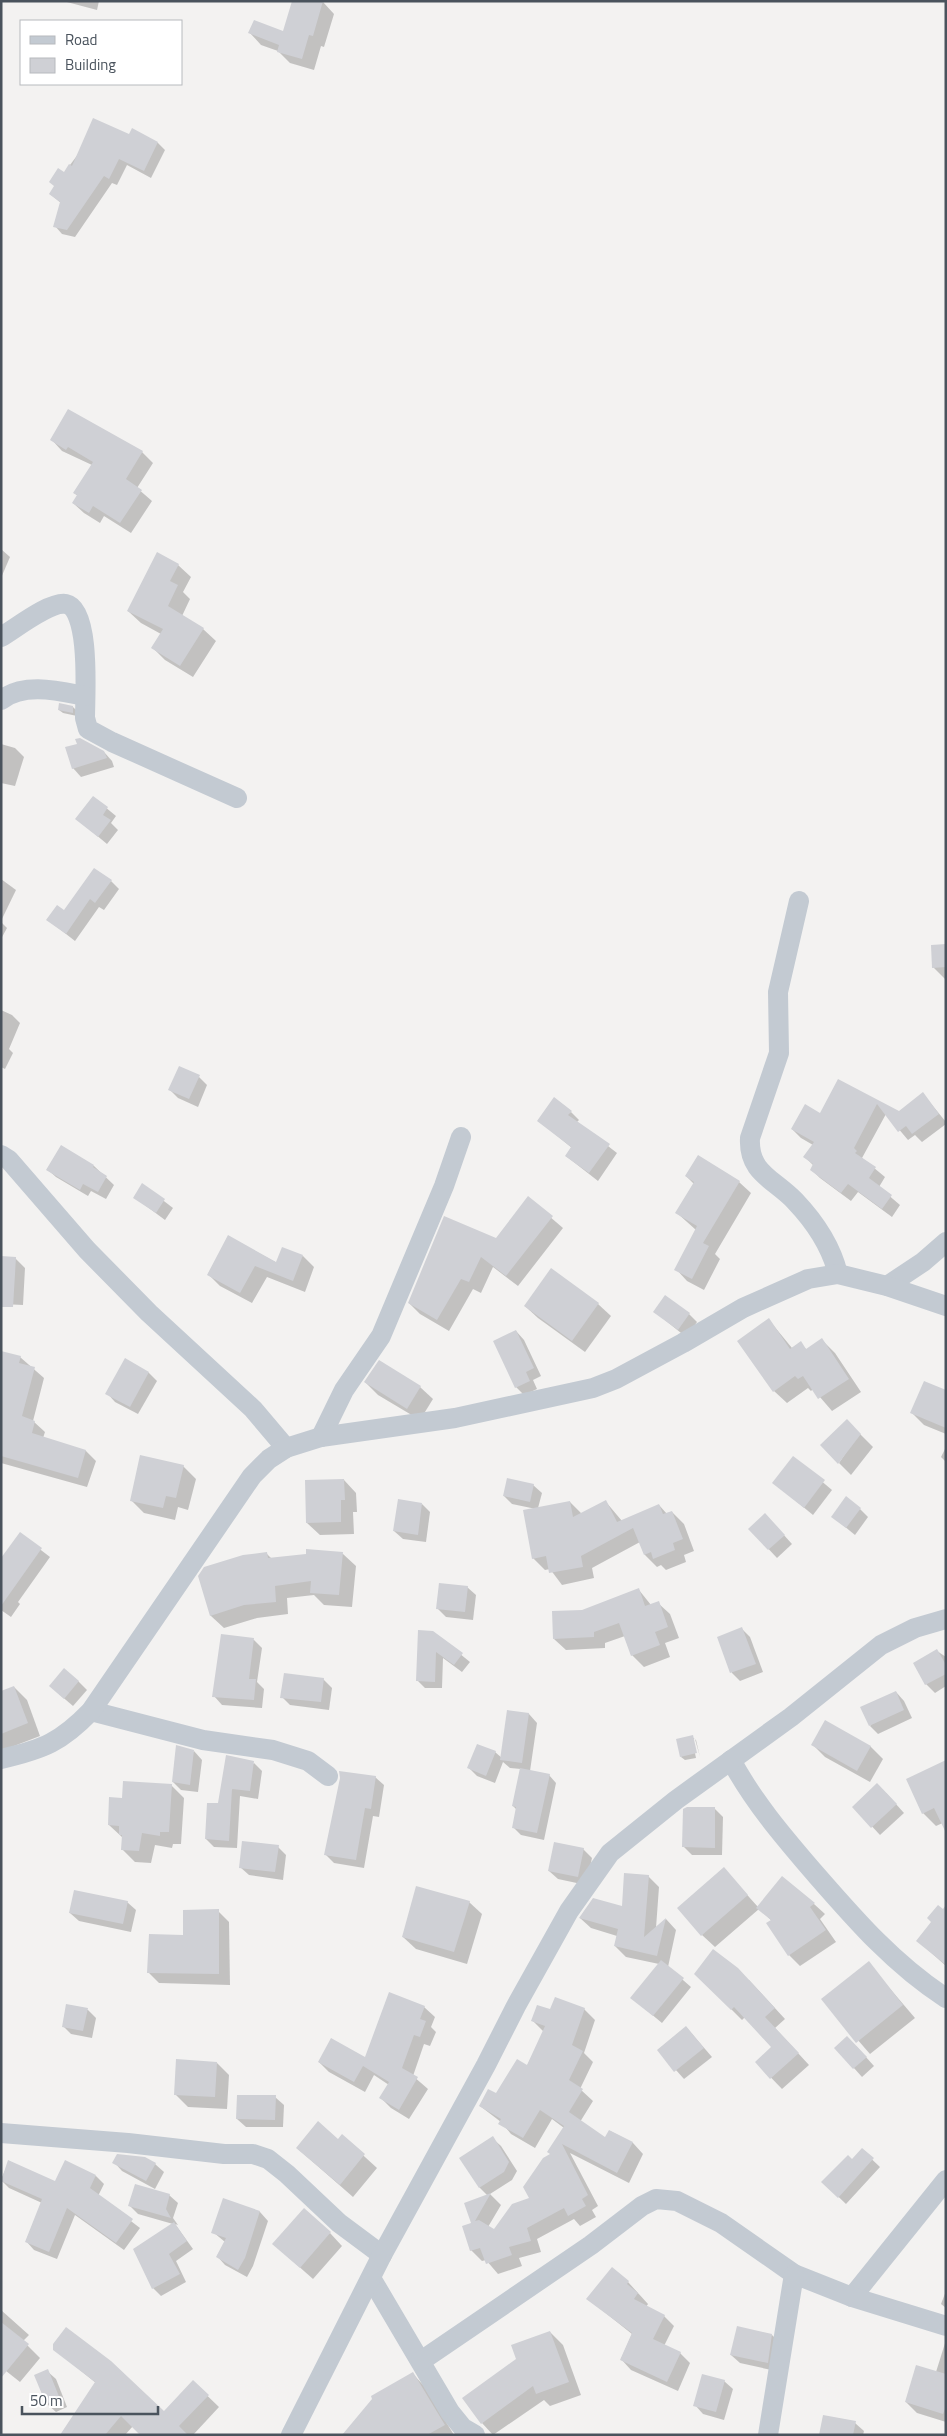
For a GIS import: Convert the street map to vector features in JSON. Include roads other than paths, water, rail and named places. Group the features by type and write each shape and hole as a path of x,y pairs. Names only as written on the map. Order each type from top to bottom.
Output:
{"street":[{"path":"1,637 55,605 66,604 75,609 82,626 85,718 88,729 93,733 237,798"},
{"path":"1,700 34,689 57,690 85,696"},
{"path":"799,901 778,992 779,1053 750,1138 749,1151 759,1171 795,1201 821,1233 832,1252 838,1274"},
{"path":"321,1437 344,1390 381,1336 429,1223 461,1137"},
{"path":"1,1155 9,1160 86,1250 149,1313 253,1409 286,1448"},
{"path":"887,1286 923,1262 946,1242"},
{"path":"1,1759 50,1745 70,1733 91,1711 252,1476 269,1459 286,1448 321,1437 455,1418 501,1406 593,1388 616,1379 743,1308 808,1279 838,1274 887,1286 946,1306"},
{"path":"291,2435 382,2255 569,1911 610,1853 731,1760 791,1717 881,1646 915,1628 946,1619"},
{"path":"91,1711 202,1740 273,1750 308,1761 328,1776"},
{"path":"731,1760 754,1800 849,1913 901,1965 946,1998"},
{"path":"1,2133 128,2143 224,2154 253,2154 268,2159 287,2174 338,2223 382,2255"},
{"path":"852,2297 946,2180"},
{"path":"421,2361 591,2245 642,2206 656,2199 677,2201 721,2223 794,2274 852,2297 946,2326"},
{"path":"768,2435 794,2274"},
{"path":"370,2278 450,2412 463,2428 475,2435"}]}
